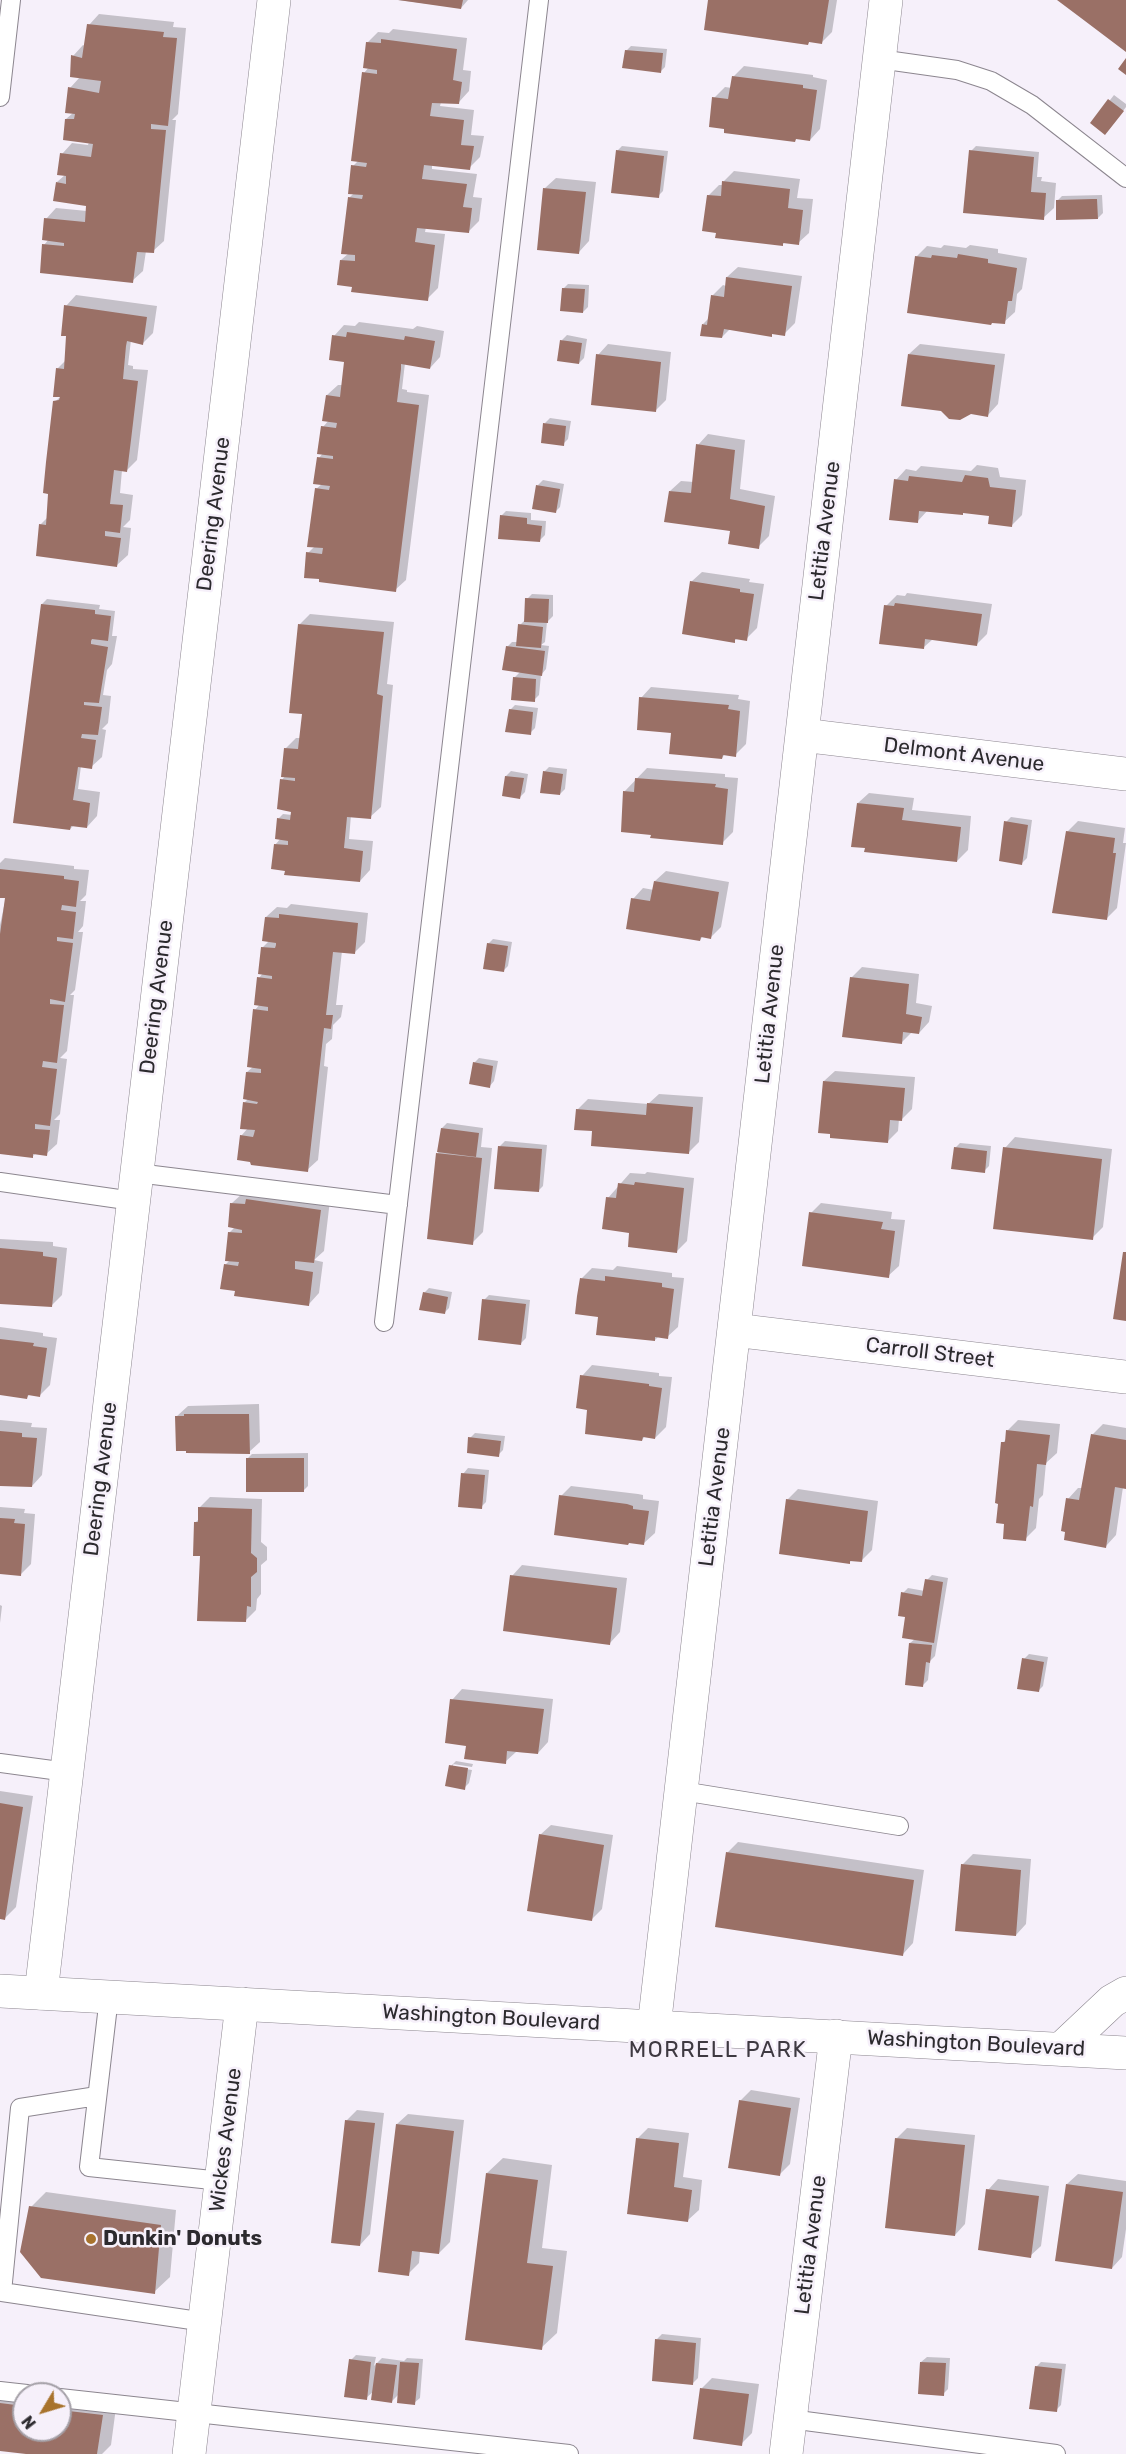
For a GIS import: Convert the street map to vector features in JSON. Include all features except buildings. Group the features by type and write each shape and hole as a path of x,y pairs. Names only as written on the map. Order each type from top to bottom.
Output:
{"street":[{"name":"Deering Avenue","path":"41,1993 274,0"},
{"name":"Letitia Avenue","path":"654,2027 886,0"},
{"name":"Delmont Avenue","path":"802,735 1126,774"},
{"name":"Carroll Street","path":"734,1330 1126,1377"},
{"name":"Washington Boulevard","path":"0,1991 1126,2053"},
{"path":"1061,2049 1112,2001 1126,1993"},
{"name":"Wickes Avenue","path":"189,2454 242,2004"},
{"name":"Letitia Avenue","path":"786,2454 836,2036"}],"lane":[{"path":"0,97 11,0"},
{"path":"384,1322 538,0"},
{"path":"879,59 957,70 991,81 1032,105 1126,178"},
{"path":"0,1182 135,1187 398,1205"},
{"path":"0,1763 67,1772"},
{"path":"682,1791 899,1826"},
{"path":"109,1997 89,2167 221,2181"},
{"path":"97,2096 20,2108 2,2292 205,2322"},
{"path":"72,2399 569,2454"},
{"path":"790,2419 1056,2454"}],"place":[{"name":"Dunkin' Donuts","path":"91,2239"}],"district":[{"name":"MORRELL PARK","path":"718,2051"}]}
